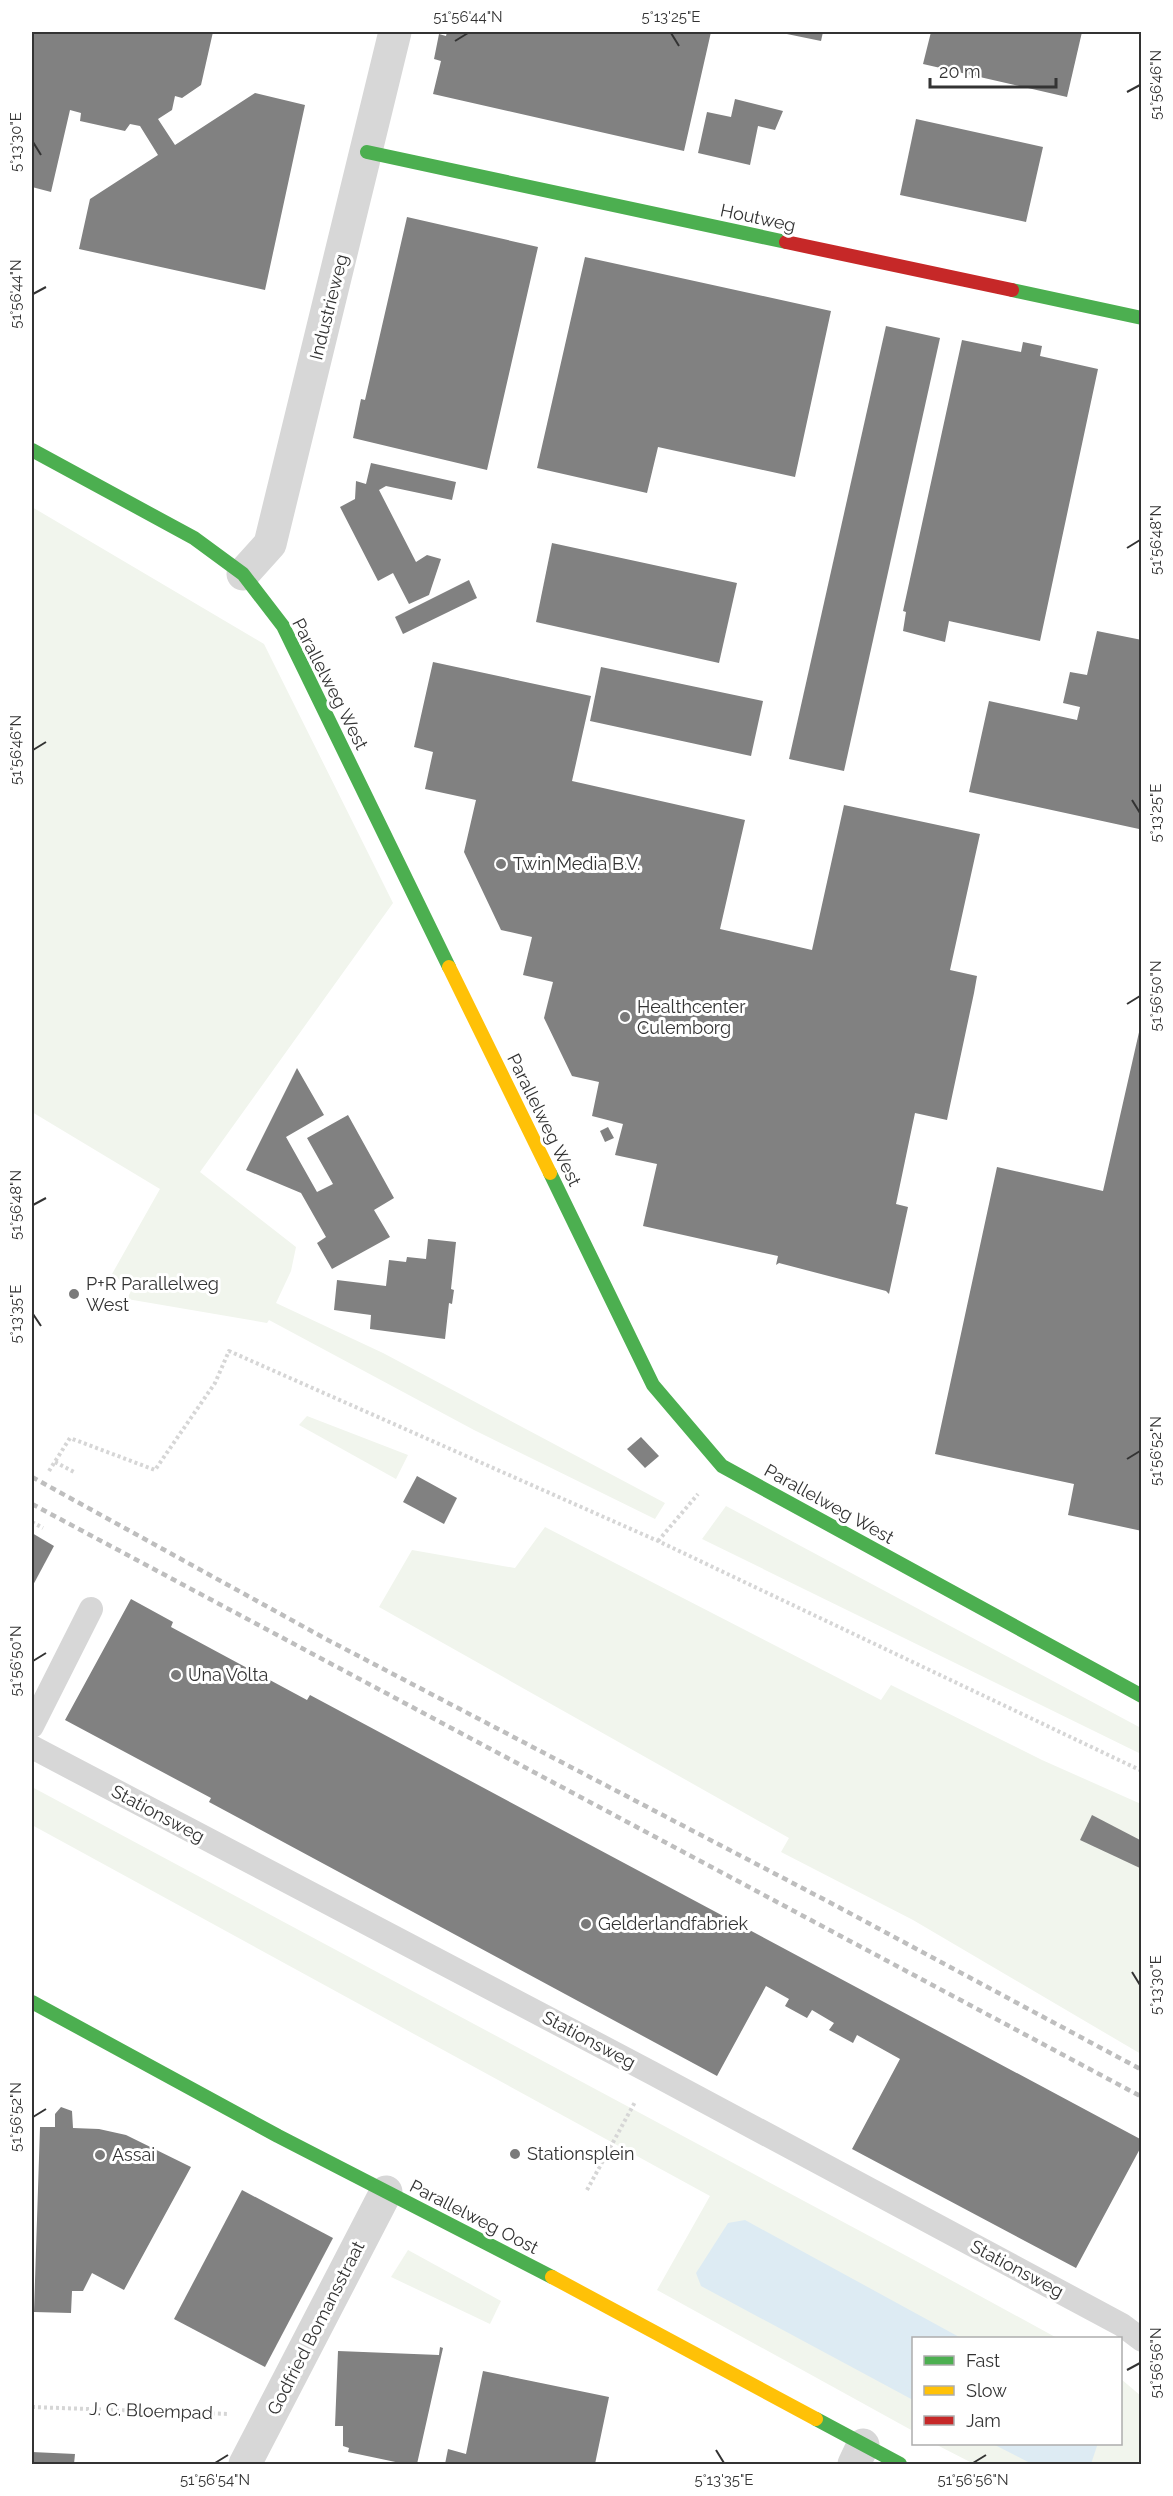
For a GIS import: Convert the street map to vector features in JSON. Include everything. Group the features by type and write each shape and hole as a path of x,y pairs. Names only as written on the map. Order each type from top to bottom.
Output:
{"street":[{"name":"Industrieweg","path":"243,574 270,544 395,32"},
{"name":"Houtweg","path":"367,152 1142,318"},
{"name":"Parallelweg West","path":"32,450 194,538 243,574 283,626 653,1385 722,1466 1142,1696"},
{"name":"Parallelweg Oost","path":"32,2002 386,2192 608,2306 858,2455 900,2464"},
{"name":"Godfried Bomansstraat","path":"245,2464 386,2192"}],"lane":[{"path":"32,1726 91,1609"},
{"name":"Stationsweg","path":"32,1747 652,2073 1122,2325 1142,2340"}],"path":[{"path":"49,1471 70,1438 155,1470 215,1383 229,1351 658,1541 1142,1771"},
{"path":"55,1462 74,1472"},
{"path":"658,1541 722,1466"},
{"path":"32,1522 43,1528"},
{"path":"587,2190 652,2073"},
{"name":"J. C. Bloempad","path":"32,2407 270,2415"}],"shaded area":[{"path":"32,507 264,644 393,903 200,1172 296,1247 291,1271 276,1303 383,1353 665,1503 655,1519 474,1430 269,1320 267,1323 127,1299 132,1289 112,1274 160,1189 32,1112"},
{"path":"307,1416 408,1455 396,1479 299,1425"},
{"path":"726,1506 1141,1728 1141,1754 702,1539"},
{"path":"545,1527 881,1700 891,1685 1042,1760 1141,1804 1141,2054 913,1920 781,1852 789,1838 379,1607 412,1550 515,1568"},
{"path":"32,1787 1055,2337 912,2337 912,2430 657,2290 710,2196 32,1825"},
{"path":"745,2220 959,2337 912,2337 912,2399 701,2286 696,2273 728,2223"},
{"path":"408,2250 501,2301 490,2324 391,2277"},
{"path":"1122,2380 1141,2396 1141,2464 974,2464 937,2445 1122,2445"},
{"path":"995,2445 1097,2445 1091,2464 1032,2464"}],"building":[{"path":"32,32 213,32 201,85 182,98 175,96 172,110 158,119 175,145 255,93 305,105 265,290 79,249 90,199 158,155 140,126 130,124 125,131 80,121 81,113 70,110 51,192 32,187"},
{"path":"447,32 711,32 684,151 433,94 441,61 434,59 439,34 446,36"},
{"path":"782,32 823,32 821,41"},
{"path":"931,32 1082,32 1067,97 923,64"},
{"path":"735,99 783,111 775,130 758,126 750,165 698,153 707,112 731,117"},
{"path":"916,119 1043,147 1026,222 900,195"},
{"path":"407,217 538,247 487,470 353,438 361,399 365,400"},
{"path":"585,257 831,311 795,477 658,447 647,493 537,468"},
{"path":"886,326 940,338 844,771 789,759"},
{"path":"962,340 1021,352 1023,342 1042,346 1040,356 1098,369 1040,641 949,621 945,642 903,631 906,612 903,611"},
{"path":"371,463 456,482 452,500 386,486 379,490 416,562 427,555 441,559 429,595 409,604 393,573 378,581 340,507 355,499 356,481 366,484"},
{"path":"552,543 737,583 719,663 536,622"},
{"path":"469,580 477,598 403,634 395,617"},
{"path":"1097,631 1142,640 1142,818 1139,829 969,792 989,701 1077,720 1080,707 1063,703 1070,672 1087,675"},
{"path":"433,662 591,696 572,781 745,820 720,929 812,950 844,805 980,834 950,970 977,976 974,993 947,1120 915,1113 896,1204 908,1207 889,1294 886,1291 779,1263 776,1265 778,1256 643,1226 657,1164 615,1155 623,1124 592,1116 599,1082 572,1076 544,1018 553,982 523,975 532,937 501,930 464,852 476,800 425,789 433,752 414,747"},
{"path":"601,667 763,701 751,756 590,721"},
{"path":"1142,1019 1142,1531 1068,1515 1074,1484 935,1454 997,1167 1103,1191"},
{"path":"297,1068 324,1115 286,1137 317,1192 333,1184 307,1138 348,1115 394,1198 374,1210 390,1237 332,1269 317,1243 326,1237 301,1193 246,1170"},
{"path":"608,1127 614,1138 605,1142 600,1131"},
{"path":"428,1239 456,1242 451,1289 454,1290 452,1304 449,1303 445,1339 370,1329 371,1315 334,1310 337,1280 386,1286 389,1260 406,1262 407,1257 426,1259"},
{"path":"641,1437 659,1456 645,1468 627,1449"},
{"path":"417,1476 457,1498 444,1524 403,1502"},
{"path":"32,1533 54,1546 32,1587"},
{"name":"Gelderlandfabriek","path":"131,1599 173,1622 171,1627 307,1700 310,1695 1142,2140 1142,2145 1076,2268 852,2149 900,2059 857,2035 853,2043 829,2030 834,2023 812,2010 807,2018 785,2006 789,1999 766,1986 717,2076 209,1802 211,1798 65,1720"},
{"path":"1092,1815 1142,1841 1142,1869 1080,1840"},
{"path":"61,2107 72,2111 73,2128 99,2129 126,2135 191,2167 124,2290 92,2273 83,2291 72,2291 71,2313 34,2312 40,2127 55,2127 55,2114"},
{"path":"242,2190 333,2238 265,2367 174,2319"},
{"path":"440,2347 443,2348 417,2464 405,2464 348,2452 349,2448 343,2446 343,2426 335,2426 338,2351 439,2355"},
{"path":"483,2371 609,2397 595,2464 445,2464 448,2449 466,2454"},
{"path":"32,2452 75,2454 74,2464 32,2464"}],"railway":[{"path":"32,1477 326,1639 829,1902 1142,2070"},
{"path":"32,1504 1142,2097"}],"traffic: fast":[{"path":"367,152 786,242"},
{"path":"1012,290 1142,318"},
{"path":"32,450 194,538 243,574 283,626 449,967"},
{"path":"550,1173 653,1385 722,1466 1142,1696"},
{"path":"32,2002 278,2136 552,2277"},
{"path":"816,2419 900,2464"}],"traffic: slow":[{"path":"449,967 550,1173"},
{"path":"552,2277 816,2419"}],"traffic: jam":[{"path":"786,242 1012,290"}],"place":[{"name":"Twin Media B.V.","path":"501,864"},
{"name":"Healthcenter Culemborg","path":"625,1017"},
{"name":"P+R Parallelweg West","path":"74,1294"},
{"name":"Una Volta","path":"176,1675"},
{"name":"Gelderlandfabriek","path":"586,1924"},
{"name":"Stationsplein","path":"515,2154"},
{"name":"Assai","path":"100,2155"}]}
